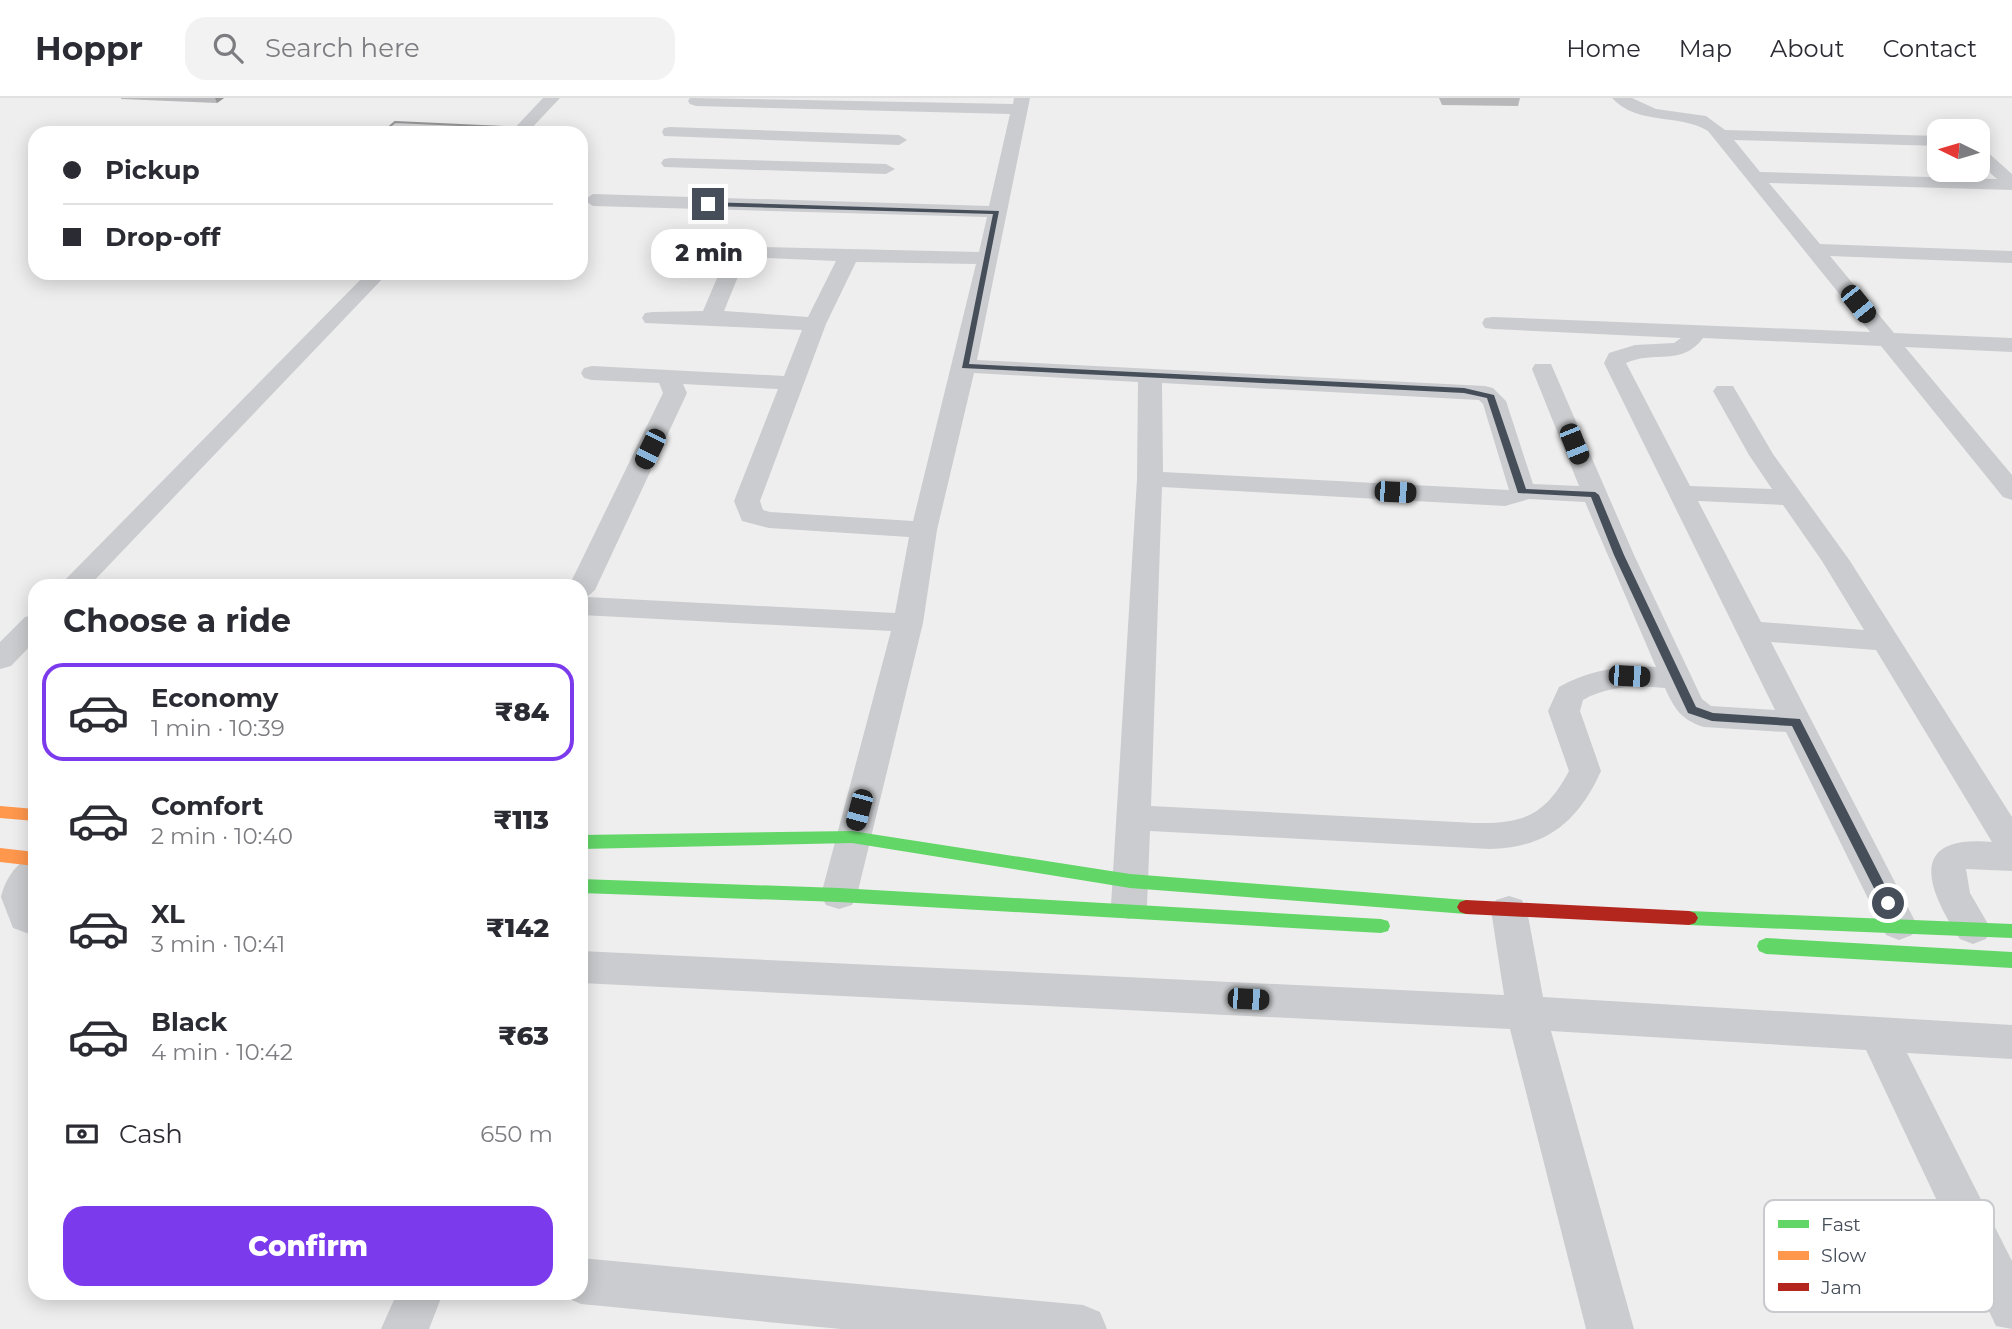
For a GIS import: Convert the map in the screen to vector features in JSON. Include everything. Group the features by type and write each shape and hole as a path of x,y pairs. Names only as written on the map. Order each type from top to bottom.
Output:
{"street":[{"path":"524,126 552,98"},
{"path":"1620,98 1652,114 1704,121 1721,135 2012,492"},
{"path":"696,101 912,107 1021,103 989,258 924,530 908,623 839,895"},
{"path":"869,209 912,107"},
{"path":"670,132 899,140"},
{"path":"1721,135 1927,141"},
{"path":"670,163 887,169"},
{"path":"681,203 704,164"},
{"path":"1990,164 2012,184"},
{"path":"1755,177 2012,184"},
{"path":"593,200 997,212"},
{"path":"689,249 849,257 989,258"},
{"path":"1815,250 2012,257"},
{"path":"711,317 738,253"},
{"path":"849,257 814,324 747,501 751,515 769,520 924,530"},
{"path":"80,579 371,280"},
{"path":"653,318 711,317 814,324"},
{"path":"1493,323 2012,345"},
{"path":"1697,332 1687,345 1679,349 1625,354 1617,358 1615,363 1899,925"},
{"path":"964,366 1485,393 1494,401 1522,491"},
{"path":"1543,369 1595,495 1689,706 1697,713 1796,722"},
{"path":"592,373 790,383"},
{"path":"1129,913 1150,479 1150,374"},
{"path":"586,579 675,393 667,375"},
{"path":"1725,391 1761,455 1836,561 2012,846"},
{"path":"1150,479 1505,498 1517,496 1522,491 1595,495"},
{"path":"1682,493 1790,497"},
{"path":"588,606 908,623"},
{"path":"0,659 28,631"},
{"path":"1751,631 1885,640"},
{"path":"1134,818 1475,836 1522,835 1535,830 1553,816 1580,783 1585,771 1564,711 1570,694 1596,680 1613,676 1675,678"},
{"path":"0,812 28,814"},
{"path":"588,842 852,837 1130,881 1512,927 1899,925 2012,931"},
{"path":"0,855 28,858"},
{"path":"1973,929 1952,892 1948,876 1949,865 1955,858 1969,856 2012,858"},
{"path":"28,878 19,890 18,903 28,919"},
{"path":"588,886 839,895 1404,927"},
{"path":"1512,927 1526,1013 1610,1329"},
{"path":"1750,945 2012,960"},
{"path":"588,967 1526,1013 2012,1042"},
{"path":"1878,1034 1959,1200"},
{"path":"1994,1273 2012,1310"},
{"path":"588,1282 1083,1329"},
{"path":"405,1329 417,1300"}],"building":[{"path":"395,122 481,126 390,126"}],"traffic: fast":[{"path":"588,842 852,837 1130,881 1466,907"},
{"path":"588,886 839,895 1381,926"},
{"path":"1689,918 2012,931"},
{"path":"1766,946 2012,960"}],"traffic: slow":[{"path":"0,812 28,814"},
{"path":"0,855 28,858"}],"traffic: jam":[{"path":"1466,907 1689,918"}],"route":[{"path":"708,204 997,212 964,366 1485,393 1494,401 1522,491 1595,495 1619,555 1692,710 1712,717 1796,722 1888,903"}]}
